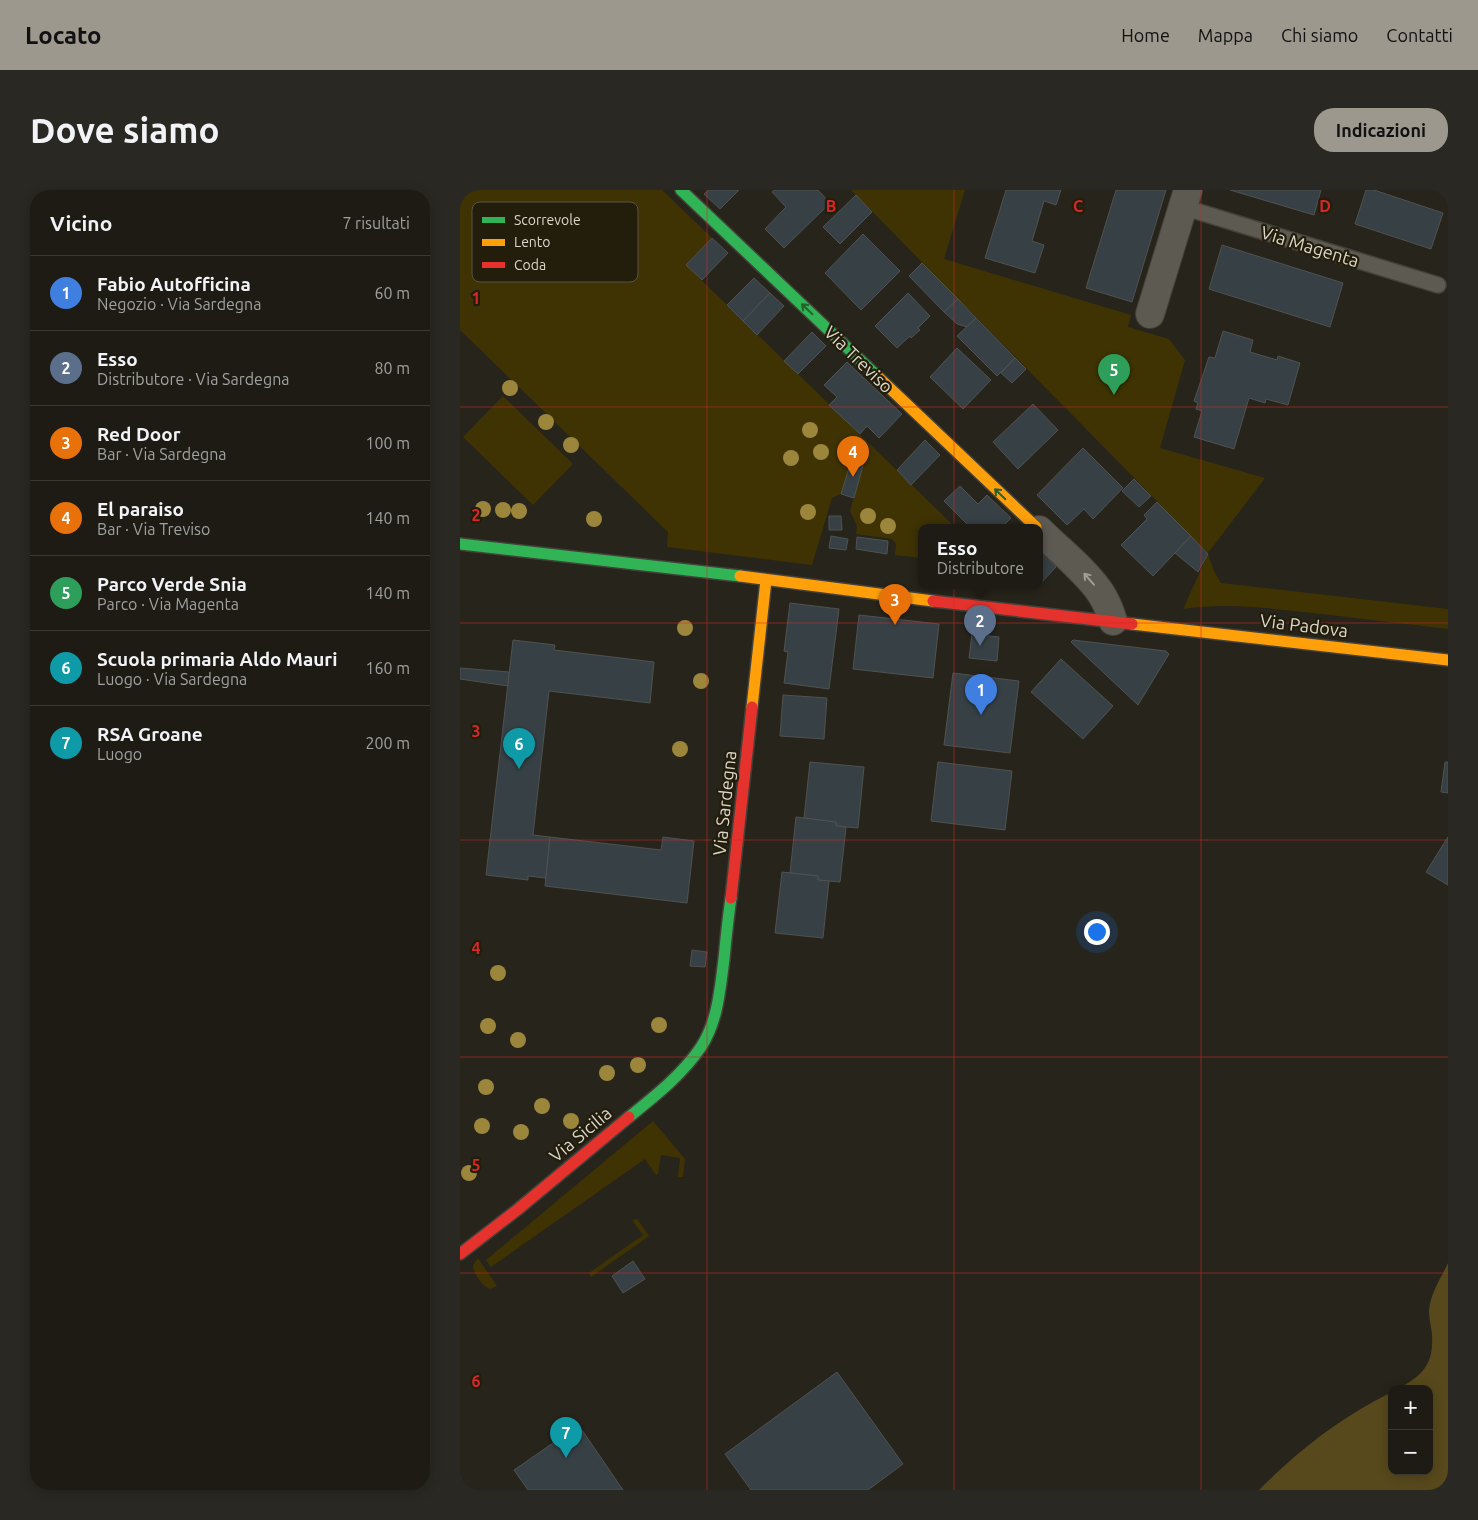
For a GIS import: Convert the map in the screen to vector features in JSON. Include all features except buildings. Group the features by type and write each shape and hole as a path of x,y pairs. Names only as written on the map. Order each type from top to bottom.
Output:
{"street":[{"name":"Via Treviso","path":"681,190 1033,524"},
{"name":"Via Magenta","path":"1150,314 1185,198"},
{"path":"460,544 885,596 1113,621 1100,592 1086,575 1043,534"},
{"name":"Via Sardegna","path":"710,1029 722,983 766,580"},
{"name":"Via Padova","path":"1113,621 1448,660"},
{"name":"Via Sicilia","path":"460,1254 673,1080 695,1056 710,1029"}],"lane":[{"name":"Via Magenta","path":"1185,198 1438,285"}],"shaded area":[{"path":"460,190 662,190 712,238 686,265 952,524 918,524 918,558 895,555 896,544 892,539 856,534 857,526 850,511 864,462 852,458 841,494 832,498 812,565 667,547 668,532 460,330"},
{"path":"851,190 965,190 944,259 1131,315 1128,327 1169,339 1185,360 1160,448 1265,478 1208,553"},
{"path":"503,396 573,464 533,505 463,437"},
{"path":"1208,554 1221,583 1448,609 1448,629 1252,607 1218,606 1183,609"},
{"path":"653,1121 685,1159 683,1177 678,1177 680,1158 661,1155 658,1174 656,1175 645,1159 491,1267 486,1260"},
{"path":"636,1219 649,1236 591,1277 589,1273 643,1235 632,1220"},
{"path":"478,1258 497,1286 490,1289 479,1279 473,1265"},
{"path":"1448,1263 1448,1490 1259,1490 1321,1435 1388,1394 1388,1475 1433,1475 1433,1385 1404,1385 1420,1374 1429,1361 1432,1334 1429,1314 1434,1292"}],"traffic: fast":[{"path":"681,190 876,375"},
{"path":"460,544 740,576"},
{"path":"629,1117 677,1076 694,1057 707,1037 715,1016 719,993 731,898"}],"traffic: slow":[{"path":"876,375 1033,524"},
{"path":"740,576 933,601"},
{"path":"752,707 766,580"},
{"path":"1132,624 1448,660"}],"traffic: jam":[{"path":"933,601 1132,624"},
{"path":"731,898 752,707"},
{"path":"460,1254 517,1210 629,1117"}],"place":[{"name":"Parco Verde Snia","path":"1114,395"},
{"name":"El paraiso","path":"853,477"},
{"name":"Red Door","path":"895,625"},
{"name":"Esso","path":"980,646"},
{"name":"Fabio Autofficina","path":"981,715"},
{"name":"Scuola primaria Aldo Mauri","path":"519,769"},
{"name":"RSA Groane","path":"566,1458"}]}
